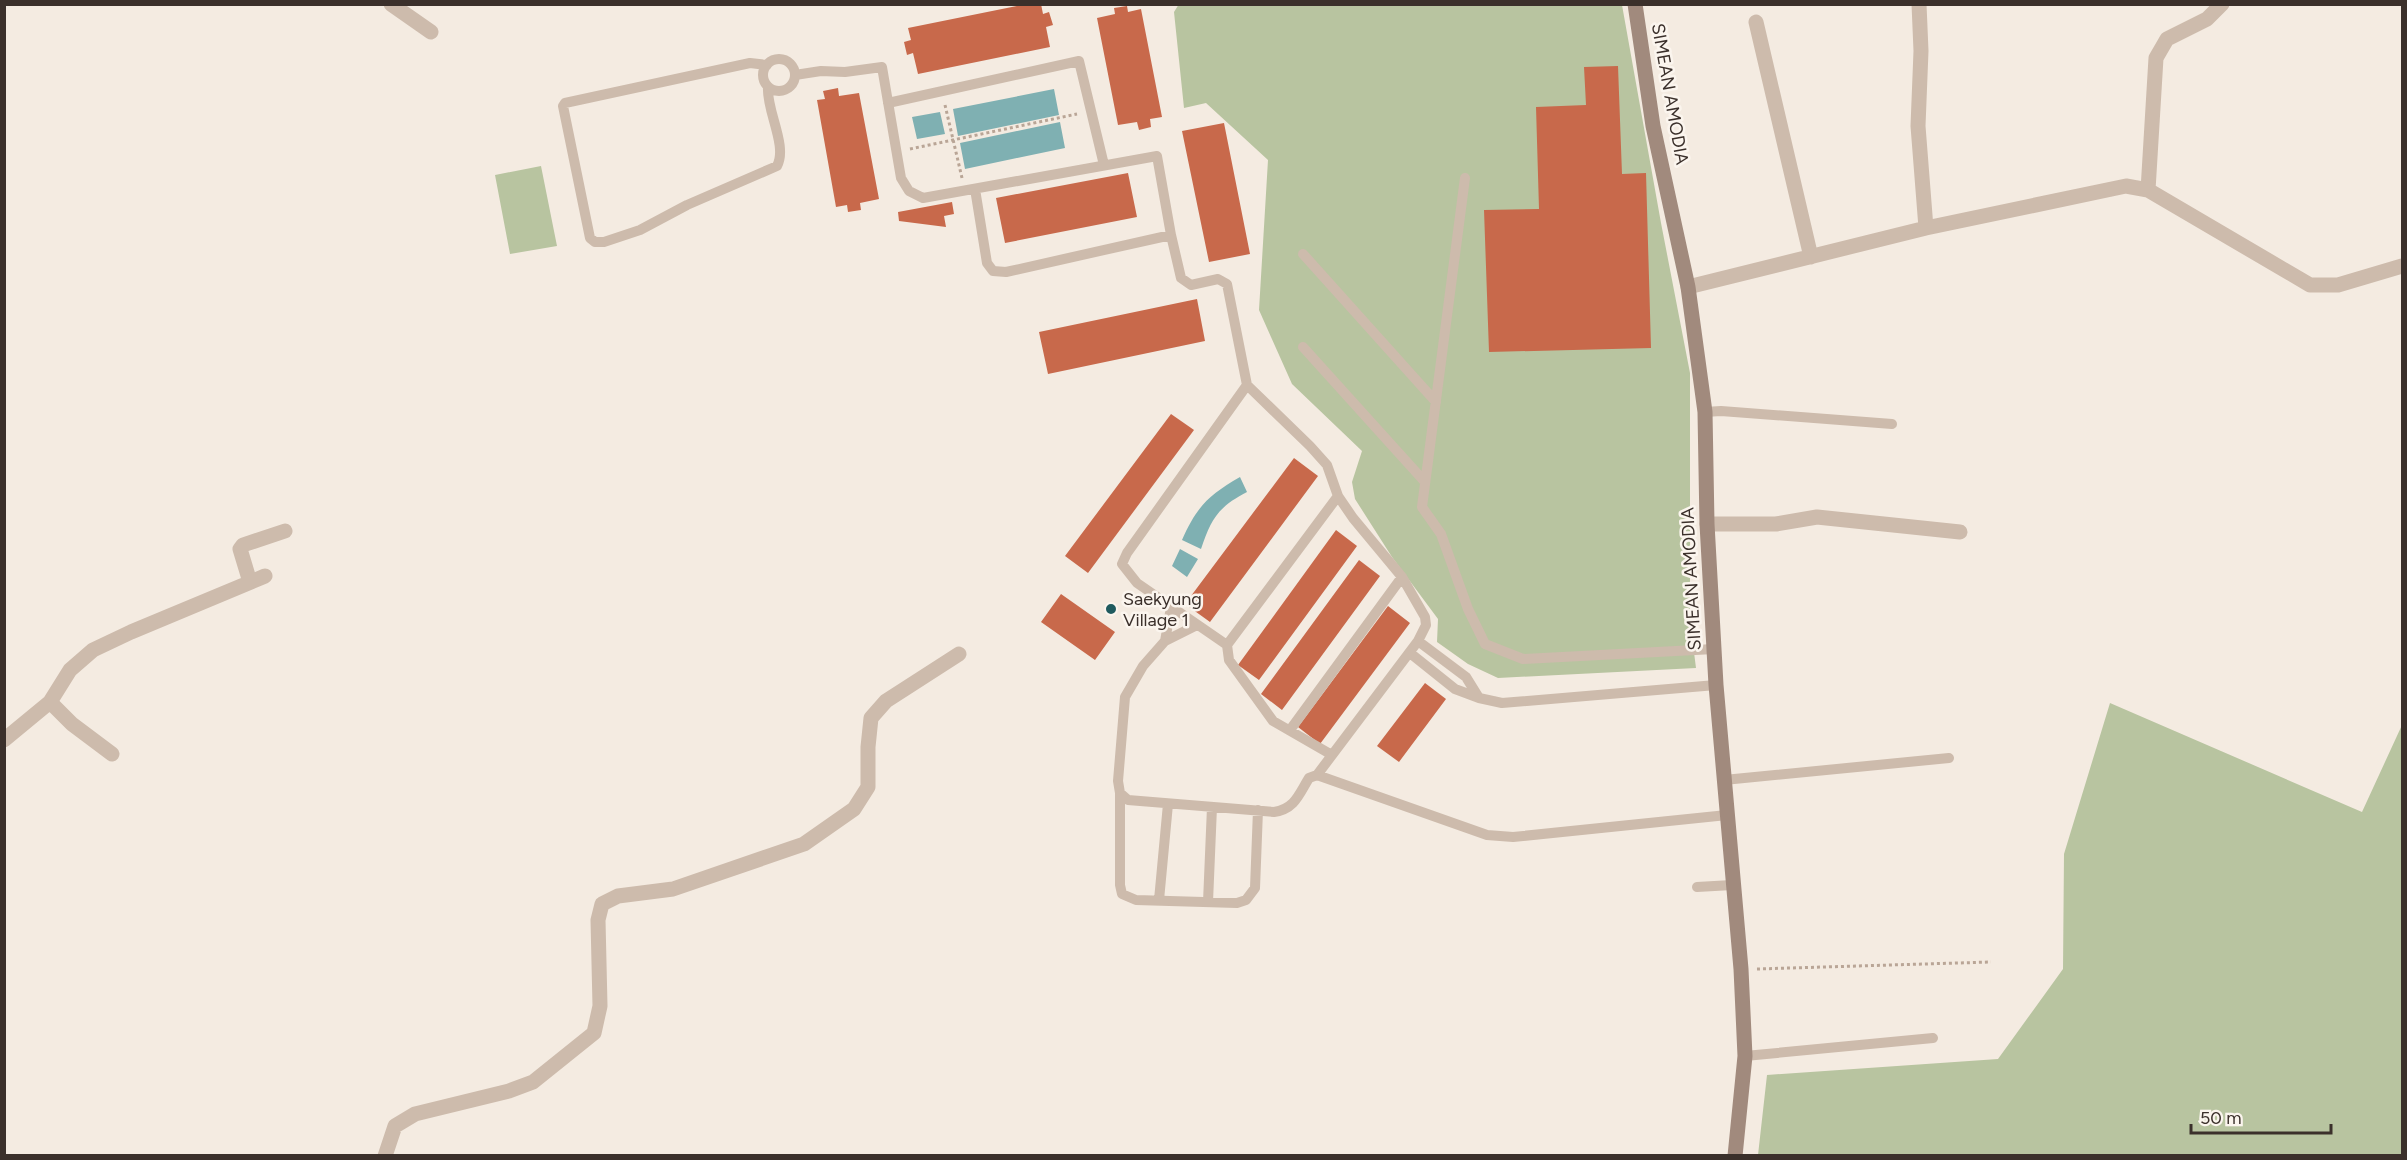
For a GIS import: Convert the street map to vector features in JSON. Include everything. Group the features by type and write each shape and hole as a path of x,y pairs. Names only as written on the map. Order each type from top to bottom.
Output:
{"street":[{"path":"391,4 431,32"},
{"name":"SIMEAN AMODIA","path":"1635,4 1653,126 1688,287 1705,412 1707,524 1716,685 1741,969 1746,1056 1736,1155"},
{"path":"1919,4 1918,126 1926,228"},
{"path":"2148,190 2156,58 2167,39 2207,19 2222,4"},
{"path":"1756,21 1811,257"},
{"path":"1688,287 1926,228 2126,186 2148,190 2310,285 2338,285 2403,266"},
{"path":"1707,524 1776,524 1817,517 1960,532"},
{"path":"250,582 240,549 243,545 285,531"},
{"path":"4,740 50,702 70,670 93,650 265,576"},
{"path":"385,1155 395,1126 415,1114 509,1091 533,1082 594,1033 600,1006 598,920 602,904 618,896 673,890 804,844 854,809 868,787 867,747 870,718 886,700 959,654"},
{"path":"50,702 72,724 112,754"}],"lane":[{"path":"767,65 750,63 565,103 562,106 590,238 595,242 604,242 640,230 687,205 777,166 780,151 764,76 767,65 773,60 781,59 788,62 795,75 794,81 786,90 774,90 768,87"},
{"path":"888,103 1079,61 1104,165"},
{"path":"795,75 882,67 901,178 909,191 924,198 1157,156 1181,278 1191,285 1218,279 1227,284 1246,385 1327,465 1338,496 1353,518 1402,577 1425,617 1426,625 1410,653 1317,775 1310,778 1293,804 1284,810 1128,800 1120,793"},
{"path":"1465,178 1422,507 1441,534 1468,609 1485,644 1523,659 1714,650"},
{"path":"970,190 987,263 993,271 1006,272 1171,235"},
{"path":"1303,254 1436,402"},
{"path":"1303,347 1425,482"},
{"path":"1227,645 1137,583 1122,564 1127,553 1246,385"},
{"path":"1705,412 1720,411 1892,424"},
{"path":"1332,755 1273,721 1229,660 1227,645 1338,496"},
{"path":"1290,730 1402,577"},
{"path":"1165,641 1171,607"},
{"path":"1197,625 1165,641 1143,666 1125,697 1118,781 1122,894 1136,900 1237,903 1246,900 1255,888 1258,810"},
{"path":"1418,641 1466,677 1479,698"},
{"path":"1410,653 1455,689 1502,703 1716,685"},
{"path":"1724,780 1949,758"},
{"path":"1317,775 1487,834 1513,837 1727,815"},
{"path":"1160,900 1168,804"},
{"path":"1208,902 1212,807"},
{"path":"1697,887 1732,885"},
{"path":"1746,1056 1933,1038"}],"path":[{"path":"942,91 954,141 970,190"},
{"path":"896,152 1091,110"},
{"path":"1741,969 1991,962"}],"green space":[{"path":"1179,4 1622,5 1690,373 1690,621 1696,668 1498,678 1468,664 1437,642 1438,619 1392,557 1355,499 1352,482 1362,451 1292,384 1259,310 1268,160 1206,103 1184,108 1174,12"},
{"path":"541,166 557,246 510,254 495,175"},
{"path":"2110,703 2362,812 2402,725 2402,1155 1758,1155 1767,1075 1998,1059 2063,969 2064,854"}],"water":[{"path":"1054,89 1059,115 958,136 953,109"},
{"path":"940,112 945,134 917,139 912,117"},
{"path":"1060,122 1065,148 965,169 960,143"},
{"path":"1240,477 1247,492 1229,503 1217,515 1201,549 1182,540 1193,518 1205,502"},
{"path":"1180,549 1198,559 1187,577 1172,566"}],"building":[{"path":"1026,4 1041,4 1043,14 1049,12 1053,25 1046,27 1050,47 918,74 913,53 907,55 904,42 911,40 908,28"},
{"path":"1127,6 1128,12 1141,9 1162,117 1150,119 1151,127 1139,130 1137,122 1118,125 1097,18 1115,14 1114,8"},
{"path":"1618,66 1622,174 1646,173 1651,348 1489,352 1484,210 1539,209 1536,107 1586,105 1584,67"},
{"path":"838,88 839,96 859,93 879,199 860,203 861,210 848,212 847,205 836,207 817,100 825,99 823,91"},
{"path":"1224,123 1250,254 1209,262 1182,131"},
{"path":"1128,173 1137,217 1005,243 996,198"},
{"path":"952,202 954,214 944,216 946,227 899,221 898,212"},
{"path":"1197,299 1205,341 1048,374 1039,332"},
{"path":"1171,414 1194,430 1088,573 1065,556"},
{"path":"1294,458 1318,476 1210,622 1185,604"},
{"path":"1336,530 1357,546 1259,680 1238,665"},
{"path":"1359,560 1380,576 1282,710 1261,694"},
{"path":"1061,594 1115,632 1095,660 1041,622"},
{"path":"1388,606 1410,623 1320,744 1298,727"},
{"path":"1425,683 1446,699 1399,762 1377,746"}],"place":[{"name":"Saekyung Village 1","path":"1111,609"}]}
